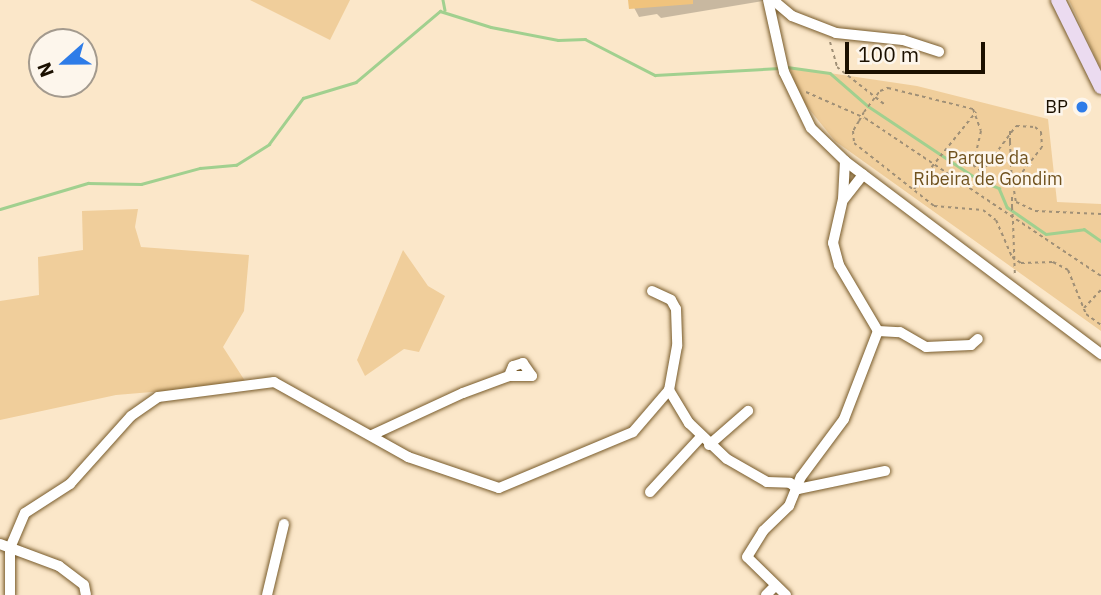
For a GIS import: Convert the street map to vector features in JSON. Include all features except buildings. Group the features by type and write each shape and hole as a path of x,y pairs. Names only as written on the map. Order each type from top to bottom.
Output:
{"main road":[{"path":"1058,0 1101,87"}],"street":[{"path":"768,0 783,68 791,91 811,128 845,161 1101,354"},
{"path":"773,0 792,16 825,29 862,38 903,40 939,52"},
{"path":"845,161 844,199 833,243 839,265 878,331"},
{"path":"844,199 863,175"},
{"path":"10,595 5,546 25,513 70,484 131,416 158,397 274,382 408,457 499,488 633,432 670,390 677,346 676,309 671,300 652,291"},
{"path":"878,331 900,332 926,347 971,345 978,340"},
{"path":"786,595 774,587 747,558 798,489 801,477 844,419 878,331"},
{"path":"372,435 509,376"},
{"path":"670,390 705,441 767,482 790,483 798,489 885,471"},
{"path":"650,492 705,441 748,411"},
{"path":"267,595 284,524"},
{"path":"5,546 58,566 84,585 86,595"},
{"path":"766,595 774,587"}],"path":[{"path":"825,29 837,67 884,104"},
{"path":"976,112 888,88 875,97 852,131 854,143 934,206 988,214 996,220 1014,258 1031,264 1053,262 1068,270 1083,308 1101,325"},
{"path":"791,91 806,92 865,118 1101,276"},
{"path":"913,190 976,112"},
{"path":"976,112 981,131 975,170 988,170 1016,126 1025,123 1041,132 1043,140 1038,153 1013,184 1016,202 1035,211 1101,214"},
{"path":"1010,131 1015,289"},
{"path":"1083,308 1101,290"}],"green space":[{"path":"250,0 350,0 330,40"},
{"path":"1069,0 1101,0 1101,69"},
{"name":"Parque da Ribeira de Gondim","path":"789,67 917,86 1048,119 1057,202 1101,204 1101,331 835,141 801,99"},
{"path":"138,209 135,227 141,247 249,255 244,311 223,347 247,384 116,395 0,420 0,301 39,295 38,257 83,250 82,211"},
{"path":"403,250 428,286 445,296 419,352 404,349 365,376 357,360"}],"waterway":[{"path":"443,0 445,10"},
{"path":"0,209 88,183 141,184 200,168 236,165 269,144 303,98 356,82 440,11 491,27 558,40 585,39 655,75 780,68"},
{"path":"787,67 830,73 868,106 979,180 999,188 1007,207 1046,234 1084,229 1101,241"}],"place":[{"name":"BP","path":"1082,107"}]}
